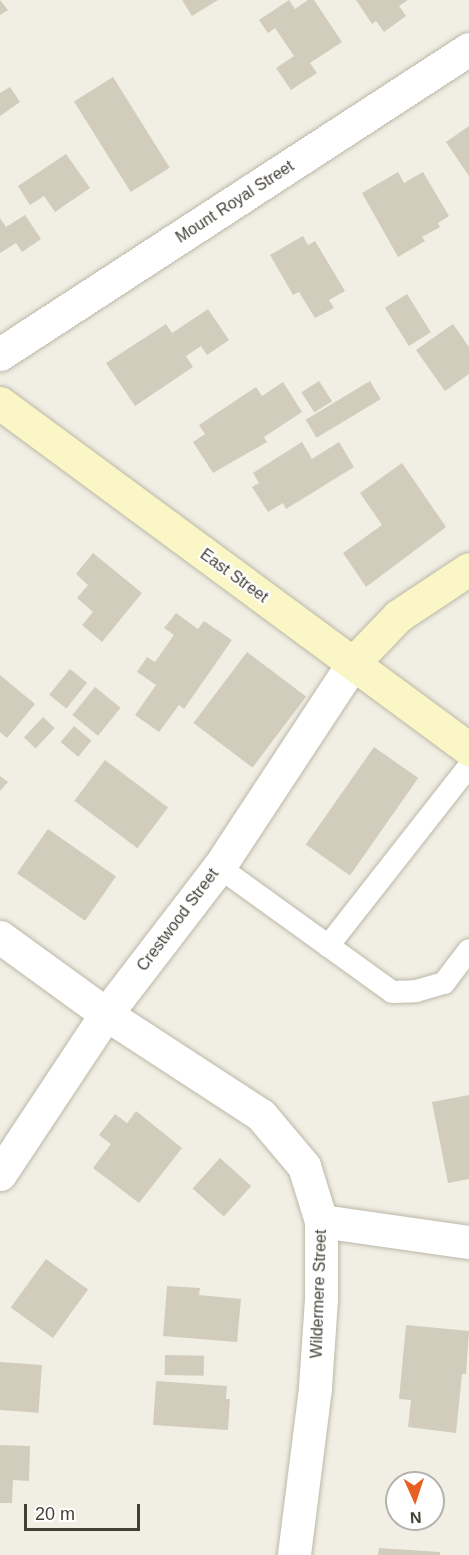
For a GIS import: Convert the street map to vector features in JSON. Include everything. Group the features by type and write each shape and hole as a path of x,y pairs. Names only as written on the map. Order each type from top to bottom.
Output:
{"main road":[{"name":"East Street","path":"0,403 469,749"},
{"path":"353,663 398,616 469,569"}],"street":[{"name":"Mount Royal Street","path":"0,354 469,49"},
{"name":"Crestwood Street","path":"0,1174 106,1014 219,867 353,663"},
{"name":"Wildermere Street","path":"0,937 106,1014 261,1114 304,1166 321,1221 321,1299 316,1377 294,1555"},
{"path":"321,1221 469,1242"}],"lane":[{"path":"328,946 469,766"},
{"path":"219,867 392,992 416,991 444,983 469,950"}],"building":[{"path":"0,0 8,10 0,15"},
{"path":"182,0 218,0 192,16"},
{"path":"289,0 295,9 308,0 314,0 342,42 310,63 317,73 291,90 276,68 294,56 275,28 268,33 259,20"},
{"path":"356,0 408,0 399,6 406,16 384,32 376,21 372,24"},
{"path":"113,77 170,168 131,192 74,101"},
{"path":"10,87 20,102 0,116 0,93"},
{"path":"469,126 469,176 446,142"},
{"path":"66,154 90,188 55,212 44,196 30,205 18,186"},
{"path":"398,172 404,183 423,172 449,216 438,223 440,227 422,237 425,241 398,257 362,193"},
{"path":"25,215 41,239 22,252 16,243 0,253 0,218 6,227"},
{"path":"303,236 308,245 315,241 345,291 329,300 334,308 315,318 299,292 293,295 270,255"},
{"path":"407,294 431,332 409,346 385,308"},
{"path":"208,309 229,340 207,355 201,346 186,356 193,367 135,406 106,363 166,324 172,333"},
{"path":"453,324 469,347 469,374 445,391 416,350"},
{"path":"319,381 332,401 314,413 301,392"},
{"path":"370,381 381,399 317,438 306,420"},
{"path":"283,382 302,412 264,437 267,442 213,473 193,442 205,434 199,425 256,387 262,396"},
{"path":"302,442 312,459 339,442 354,467 286,509 283,503 268,512 252,487 259,483 253,473"},
{"path":"402,463 446,527 366,587 343,553 382,525 360,493"},
{"path":"93,553 142,593 102,642 82,625 93,612 77,598 88,585 76,574"},
{"path":"176,613 198,629 204,621 232,640 184,709 179,705 159,732 135,715 156,685 137,672 147,657 155,662 174,635 164,628"},
{"path":"247,652 306,697 253,768 193,723"},
{"path":"70,669 87,683 66,708 49,695"},
{"path":"0,675 35,704 7,738 0,732"},
{"path":"95,687 121,708 98,736 72,715"},
{"path":"43,717 55,728 36,748 24,737"},
{"path":"74,726 92,741 78,757 61,742"},
{"path":"374,747 418,778 350,875 306,844"},
{"path":"105,760 168,808 137,848 74,801"},
{"path":"0,776 8,782 0,791"},
{"path":"48,829 116,877 85,921 17,873"},
{"path":"469,1095 469,1179 448,1183 432,1102"},
{"path":"136,1111 182,1148 139,1203 93,1168 111,1144 99,1135 115,1114 127,1123"},
{"path":"220,1158 251,1186 224,1217 193,1188"},
{"path":"46,1259 88,1290 53,1338 11,1308"},
{"path":"167,1286 200,1288 199,1295 241,1299 237,1342 163,1336"},
{"path":"406,1325 469,1331 466,1374 462,1374 456,1433 408,1427 411,1400 399,1399"},
{"path":"165,1355 204,1356 204,1376 165,1375"},
{"path":"0,1362 42,1365 39,1413 0,1410"},
{"path":"156,1381 227,1386 226,1399 230,1399 228,1430 153,1425"},
{"path":"0,1445 30,1446 29,1481 13,1480 12,1503 0,1503"},
{"path":"379,1548 440,1552 440,1555 378,1555"}]}
